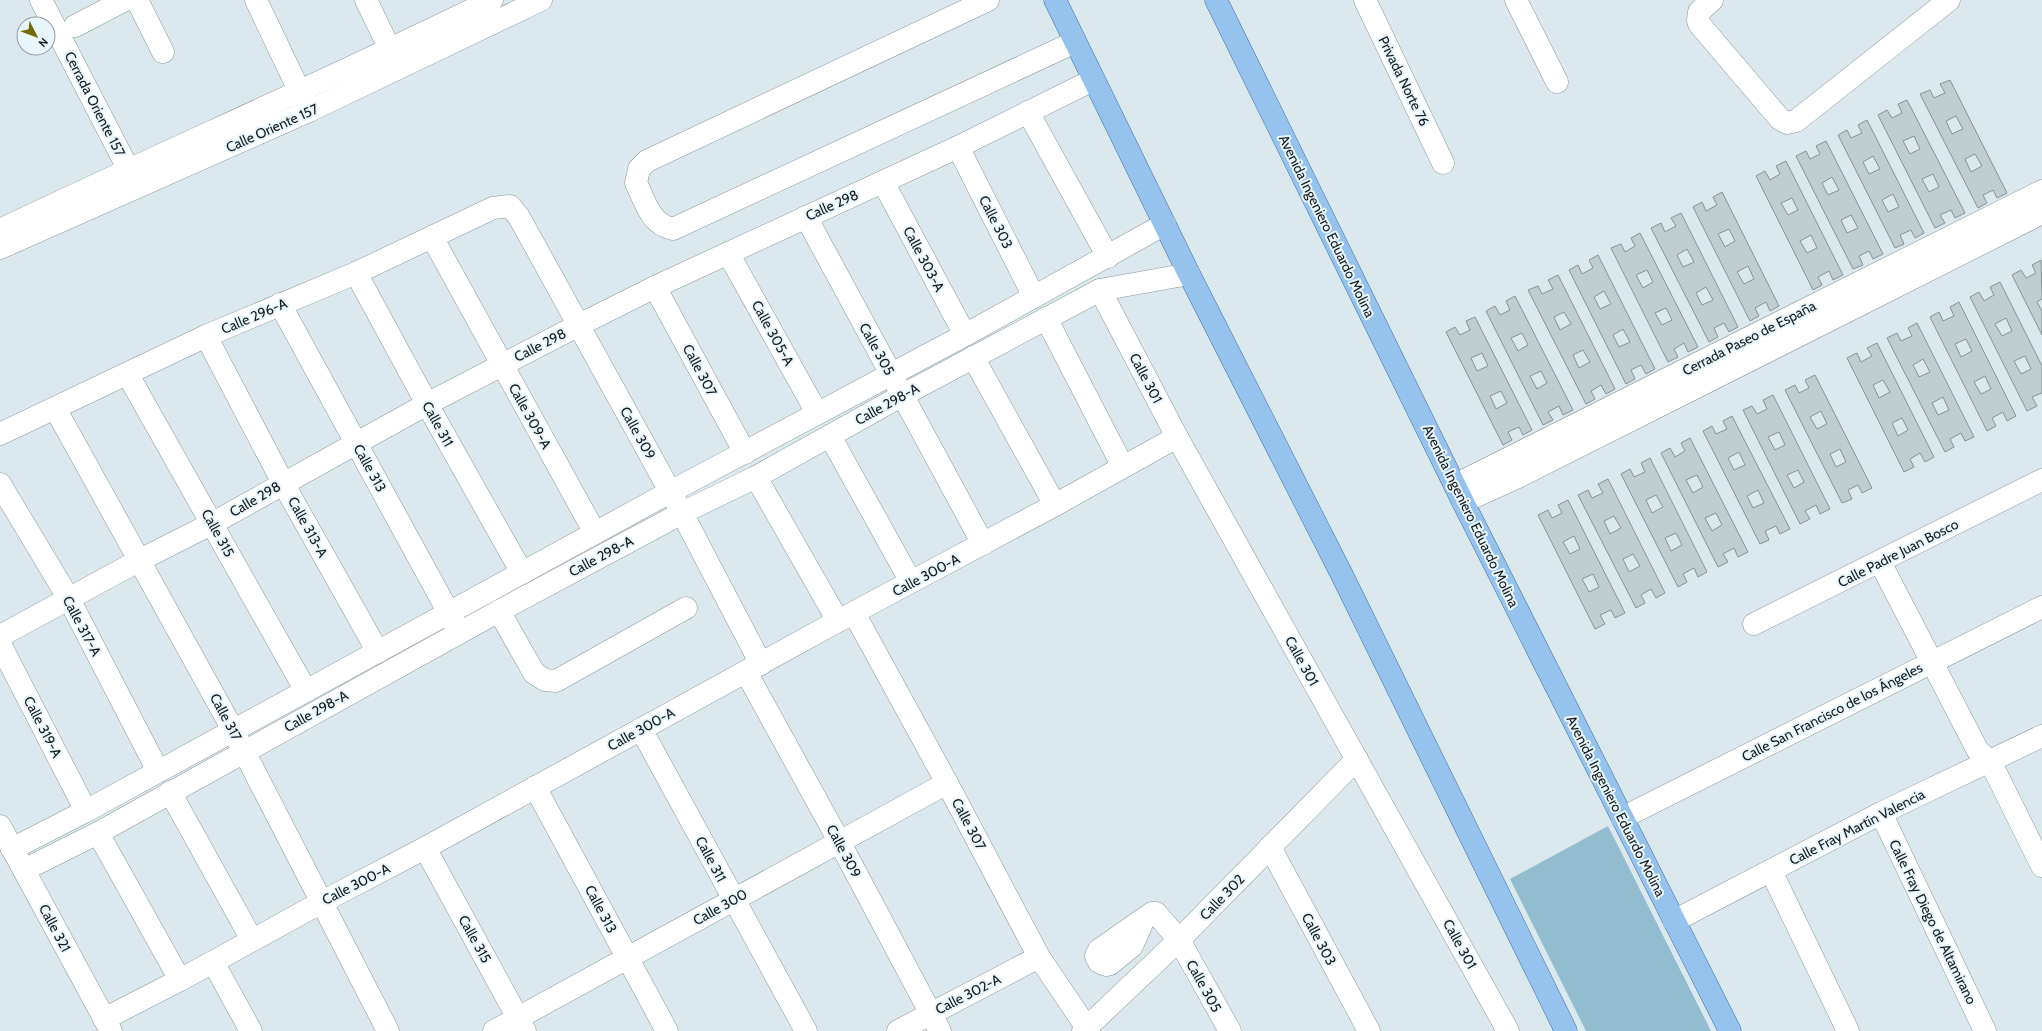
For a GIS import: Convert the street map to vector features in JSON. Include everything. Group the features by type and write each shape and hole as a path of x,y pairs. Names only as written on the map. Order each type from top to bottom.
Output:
{"main road":[{"path":"1055,0 1189,274 1342,575 1561,1029"},
{"name":"Avenida Ingeniero Eduardo Molina","path":"1216,0 1459,494 1730,1031"}],"street":[{"name":"Cerrada Oriente 157","path":"41,0 133,178"},
{"path":"75,26 125,0"},
{"path":"137,0 163,52"},
{"path":"256,0 301,91 309,112"},
{"path":"366,0 400,69"},
{"name":"Calle Oriente 157","path":"0,248 301,91 390,50 492,0"},
{"name":"Calle Oriente 157","path":"0,230 309,112 541,0"},
{"path":"988,0 647,161 639,169 636,183 655,221 663,227 673,229 1075,42"},
{"name":"Privada Norte 76","path":"1365,0 1443,163"},
{"path":"1516,0 1557,82"},
{"path":"1712,0 1699,12 1698,21 1700,25 1780,119 1788,123 1796,121 1949,0"},
{"name":"Calle 298","path":"0,636 69,600 140,560 213,524 283,483 502,364 655,287 958,147 1093,80"},
{"path":"1028,112 1108,257"},
{"name":"Calle 303","path":"958,147 1034,297"},
{"name":"Calle 303-A","path":"883,182 965,335"},
{"name":"Cerrada Paseo de España","path":"1459,494 1518,477 2042,191"},
{"name":"Calle 296-A","path":"0,434 206,336 356,273 493,208 510,206"},
{"name":"Calle 309","path":"510,206 520,217 682,513 753,668 839,840 935,1022"},
{"name":"Cerrada Paseo de España","path":"1803,322 2042,213"},
{"name":"Calle 305","path":"806,217 983,544"},
{"name":"Calle 298-A","path":"24,870 98,833 243,751 455,623 522,573 891,373 965,335 1165,224"},
{"name":"Calle 309-A","path":"432,237 595,533"},
{"name":"Calle 305-A","path":"728,253 817,413"},
{"name":"Calle 311","path":"356,273 426,404 522,573"},
{"name":"Calle 298-A","path":"12,849 86,811 378,652 455,623 499,611 682,513 756,477 903,395 1100,290 1189,274"},
{"name":"Calle 307","path":"655,287 745,453"},
{"name":"Calle 301","path":"1100,290 1177,437 1508,1031"},
{"name":"Calle 313","path":"280,304 455,623"},
{"path":"1046,318 1123,467"},
{"name":"Calle 313-A","path":"206,336 283,483 378,652"},
{"path":"973,357 1055,505"},
{"name":"Calle 315","path":"128,374 306,691"},
{"name":"Calle 317","path":"55,408 233,730 388,1031"},
{"path":"830,436 911,582"},
{"name":"Calle 300-A","path":"107,1025 180,980 252,940 425,848 1177,437"},
{"name":"Calle 307","path":"756,477 846,617 947,783 1039,957 1086,1030"},
{"name":"Calle Padre Juan Bosco","path":"1754,624 2042,480"},
{"name":"Calle 317-A","path":"0,484 69,600 158,771"},
{"path":"1880,562 1978,751 1990,761 2042,866"},
{"path":"499,611 534,673 545,680 556,681 686,608"},
{"name":"Calle San Francisco de los Ángeles","path":"1622,818 1931,662 2042,608"},
{"name":"Calle 319-A","path":"0,644 86,811"},
{"name":"Calle 311","path":"641,729 806,1031"},
{"name":"Calle Fray Martín Valencia","path":"1674,921 1881,813 2042,736"},
{"name":"Calle 302","path":"1086,1030 1179,940 1357,759"},
{"name":"Calle 300","path":"494,1031 522,1024 627,957 734,900 839,840 947,783"},
{"name":"Calle 313","path":"535,787 667,1031"},
{"path":"170,792 252,940"},
{"name":"Calle Fray Diego de Altamirano","path":"1881,813 1985,1031"},
{"name":"Calle 321","path":"0,826 107,1025"},
{"path":"98,833 180,980"},
{"name":"Calle 303","path":"1270,847 1369,1031"},
{"name":"Calle 315","path":"425,848 522,1024"},
{"path":"1771,870 1848,1031"},
{"name":"Calle 305","path":"1143,921 1152,913 1156,913 1179,940 1230,1031"},
{"name":"Calle 302-A","path":"898,1031 935,1022 1039,957"},
{"path":"213,962 251,1031"}],"shaded area":[{"path":"1608,826 1711,1031 1586,1031 1510,879"}],"building":[{"path":"1950,80 2007,193 1997,198 1993,190 1983,195 1987,203 1978,208 1920,94 1930,90 1934,98 1945,93 1940,84","holes":["1956,116 1963,129 1952,134 1946,121","1975,154 1982,166 1971,172 1965,159"]},
{"path":"1907,100 1965,213 1955,218 1951,210 1940,215 1945,223 1935,228 1878,115 1887,110 1892,118 1902,113 1898,104","holes":["1914,136 1920,149 1910,154 1903,141","1933,174 1939,187 1929,192 1922,179"]},
{"path":"1867,120 1924,233 1915,238 1911,230 1900,235 1904,244 1895,248 1838,135 1847,130 1851,138 1862,133 1858,125","holes":["1873,156 1880,169 1869,174 1863,162","1893,194 1899,207 1888,212 1882,200"]},
{"path":"1826,141 1883,254 1873,259 1869,251 1859,256 1863,265 1853,269 1796,156 1806,151 1810,159 1820,154 1816,146","holes":["1832,177 1839,190 1828,195 1822,183","1851,215 1858,228 1847,233 1841,220"]},
{"path":"1786,161 1843,275 1833,280 1829,271 1818,277 1822,285 1813,290 1756,176 1765,171 1770,180 1780,174 1776,166","holes":["1792,198 1798,210 1788,215 1781,203","1811,235 1817,248 1807,253 1800,241"]},
{"path":"1722,192 1779,306 1770,311 1766,302 1755,308 1759,316 1750,321 1693,207 1702,202 1706,211 1717,205 1713,197","holes":["1729,229 1735,241 1725,247 1718,234","1748,266 1754,279 1744,284 1737,272"]},
{"path":"1681,213 1738,327 1729,332 1724,323 1714,328 1718,337 1709,342 1651,228 1661,223 1665,232 1676,226 1671,218","holes":["1687,249 1694,262 1683,267 1677,255","1706,287 1713,300 1702,305 1696,293"]},
{"path":"1640,233 1698,347 1688,352 1684,343 1674,349 1678,357 1668,362 1611,248 1621,244 1625,252 1635,246 1631,238","holes":["1647,270 1653,282 1643,288 1636,275","1666,308 1672,320 1662,325 1655,313"]},
{"path":"1598,255 1655,369 1646,374 1641,365 1631,370 1635,379 1626,384 1569,270 1578,265 1582,274 1593,268 1589,260","holes":["1604,291 1611,304 1600,309 1594,297","1623,329 1630,342 1619,347 1613,335"]},
{"path":"2041,260 2042,299 2037,302 2042,311 2042,335 2012,275 2021,270 2026,278 2036,273 2032,265"},
{"path":"1558,275 1615,389 1606,394 1601,385 1591,391 1595,399 1586,404 1528,290 1538,286 1542,294 1553,289 1548,280","holes":["1564,312 1571,324 1560,330 1554,317","1583,350 1590,362 1579,368 1573,355"]},
{"path":"2000,282 2042,366 2042,393 2032,397 2037,406 2027,411 1970,297 1979,292 1984,301 1994,295 1990,287","holes":["2006,318 2012,331 2002,336 1995,324","2025,356 2031,369 2021,374 2014,361"]},
{"path":"1515,296 1573,410 1563,415 1559,406 1548,412 1553,420 1543,425 1486,311 1495,306 1500,315 1510,310 1506,301","holes":["1522,333 1528,345 1518,351 1511,338","1541,371 1547,383 1537,389 1530,376"]},
{"path":"1959,302 2016,416 2007,421 2003,412 1992,418 1996,426 1987,431 1930,317 1939,312 1943,321 1954,316 1950,307","holes":["1966,339 1972,351 1961,357 1955,344","1985,376 1991,389 1981,394 1974,382"]},
{"path":"1475,317 1532,430 1523,435 1519,427 1508,432 1512,440 1503,445 1446,332 1455,327 1460,335 1470,330 1466,321","holes":["1482,353 1488,366 1477,371 1471,358","1501,391 1507,403 1496,409 1490,396"]},
{"path":"1917,323 1974,437 1965,441 1961,433 1950,439 1954,447 1945,452 1887,338 1897,333 1901,341 1912,336 1908,328","holes":["1923,359 1930,372 1919,377 1913,365","1943,397 1949,410 1938,415 1932,403"]},
{"path":"1877,343 1934,457 1925,462 1920,453 1910,459 1914,467 1904,472 1847,358 1857,353 1861,362 1872,356 1867,348","holes":["1883,380 1890,392 1879,398 1873,385","1902,418 1908,430 1898,436 1892,423"]},
{"path":"1815,375 1872,488 1862,493 1858,485 1848,490 1852,499 1842,503 1785,390 1795,385 1799,393 1809,388 1805,380","holes":["1821,411 1827,424 1817,429 1810,417","1840,449 1846,462 1836,467 1830,454"]},
{"path":"1773,395 1830,509 1820,514 1816,505 1805,511 1810,519 1800,524 1743,410 1752,406 1757,414 1767,409 1763,400","holes":["1779,432 1785,445 1775,450 1768,437","1798,470 1804,482 1794,488 1787,475"]},
{"path":"1732,416 1790,529 1780,534 1776,526 1765,531 1769,540 1760,544 1703,431 1712,426 1716,434 1727,429 1723,421","holes":["1739,452 1745,465 1734,470 1728,458","1758,490 1764,503 1753,508 1747,496"]},
{"path":"1690,438 1748,552 1738,557 1734,548 1723,554 1728,562 1718,567 1661,453 1670,448 1675,457 1685,451 1681,443","holes":["1697,475 1703,487 1693,493 1686,480","1716,513 1722,525 1712,531 1705,518"]},
{"path":"1650,458 1707,572 1698,577 1694,568 1683,574 1687,582 1678,587 1621,474 1630,469 1634,477 1645,472 1641,463","holes":["1656,495 1663,507 1652,513 1646,500","1676,533 1682,545 1671,551 1665,538"]},
{"path":"1608,479 1665,593 1656,598 1651,589 1641,595 1645,603 1636,608 1578,495 1588,490 1592,498 1603,493 1598,484","holes":["1614,516 1621,528 1610,534 1604,521","1633,554 1640,566 1629,572 1623,559"]},
{"path":"1568,500 1625,613 1615,618 1611,610 1600,615 1605,624 1595,629 1538,515 1548,510 1552,518 1562,513 1558,505","holes":["1574,536 1580,549 1570,554 1563,542","1593,574 1599,587 1589,592 1582,579"]}]}
